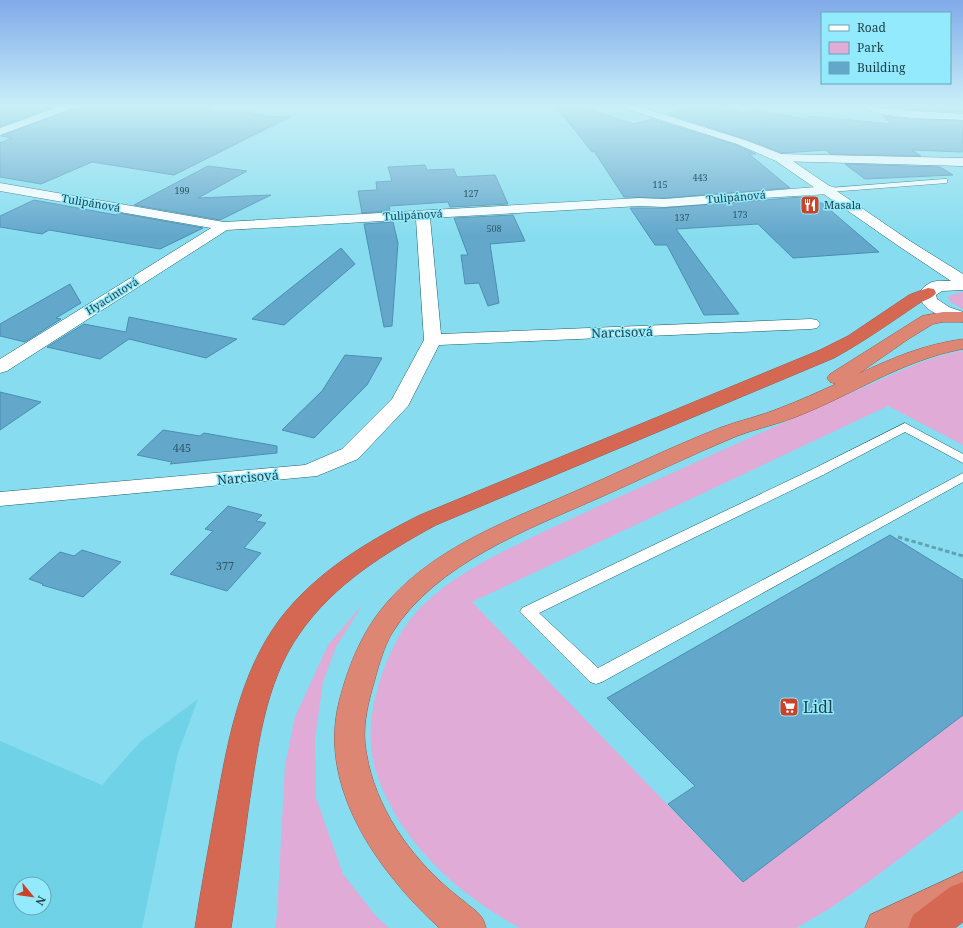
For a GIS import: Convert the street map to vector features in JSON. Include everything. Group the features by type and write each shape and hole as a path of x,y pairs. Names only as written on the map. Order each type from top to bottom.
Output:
{"highway":[{"path":"213,928 242,749 264,675 276,649 290,627 326,586 363,557 428,520 827,354 854,340 929,291"},
{"path":"731,431 774,405 846,373 904,334 928,320 943,317 963,317"},
{"path":"468,928 430,897 406,871 373,822 361,794 354,772 350,745 351,717 356,692 365,663 387,620 418,588 439,570 470,550 516,526 731,431 787,413 927,351 963,344"},
{"path":"883,928 963,889"},
{"path":"926,928 963,899"}],"street":[{"path":"756,148 780,158 829,190 903,242 963,280"},
{"path":"780,158 963,162"},
{"name":"Tulipánová","path":"0,187 224,226 639,202 664,203 829,190"},
{"path":"423,214 434,340"},
{"name":"Hyacintová","path":"0,367 224,226"},
{"path":"903,242 927,272 932,282 928,298 935,306 963,317"},
{"path":"929,291 938,286 948,284 963,285"},
{"name":"Narcisová","path":"0,499 309,471 350,454 401,402 434,340 811,324"}],"lane":[{"path":"829,190 944,181"},
{"path":"963,458 905,427 818,472 528,612 596,677 963,477"}],"path":[{"path":"890,534 963,556"}],"shaded area":[{"path":"198,699 178,753 142,928 0,928 0,741 102,785 140,742"}],"green space":[{"path":"963,292 963,309 949,301 948,297"},
{"path":"963,351 963,445 888,406 472,602 742,882 963,715 963,810 840,902 796,928 520,928 477,901 437,868 404,828 391,806 376,772 370,739 373,706 383,671 405,626 421,607 449,584 480,564 545,531 903,370 951,353"},
{"path":"363,604 336,647 323,682 315,739 316,798 343,874 375,915 389,928 275,928 285,765 295,717 328,645"}],"building":[{"path":"0,148 227,148 174,175 92,162 41,184 0,177"},
{"path":"589,148 743,148 756,154 749,154 790,188 664,198 624,197 594,151 592,152"},
{"path":"770,148 962,148 962,152 912,150 921,156 830,154 826,150 782,153"},
{"path":"845,164 940,167 953,175 865,179"},
{"path":"425,165 427,170 454,169 457,177 495,175 508,204 450,207 448,202 389,206 390,211 362,213 358,191 377,190 376,182 392,181 388,167"},
{"path":"208,166 247,171 198,198 271,195 220,220 134,205"},
{"path":"802,197 810,203 822,203 879,252 793,258 758,224 676,229 739,314 704,315 667,245 655,245 630,208 664,208"},
{"path":"34,200 116,215 119,213 203,228 160,249 49,230 42,234 0,227 0,216"},
{"path":"513,215 525,241 490,244 499,303 488,306 479,283 465,284 461,255 468,255 454,218"},
{"path":"393,222 398,243 392,326 384,327 364,224"},
{"path":"341,248 355,264 284,325 252,319"},
{"path":"70,284 81,303 56,318 61,319 25,342 0,336 0,324"},
{"path":"129,317 237,339 206,358 129,339 100,359 47,347 84,324 126,332"},
{"path":"345,355 382,358 367,385 314,438 282,430 322,391"},
{"path":"0,392 41,402 0,430"},
{"path":"163,430 200,436 204,433 277,446 277,453 170,464 172,462 137,455"},
{"path":"228,506 262,515 256,521 266,523 244,548 261,553 227,591 170,574 213,531 205,529"},
{"name":"Lidl","path":"890,535 963,580 963,715 743,882 668,804 695,786 607,698"},
{"path":"82,550 121,562 83,597 42,585 43,584 29,579 60,552 74,556"}],"place":[{"name":"Masala","path":"810,205"},
{"name":"Lidl","path":"789,707"}]}
